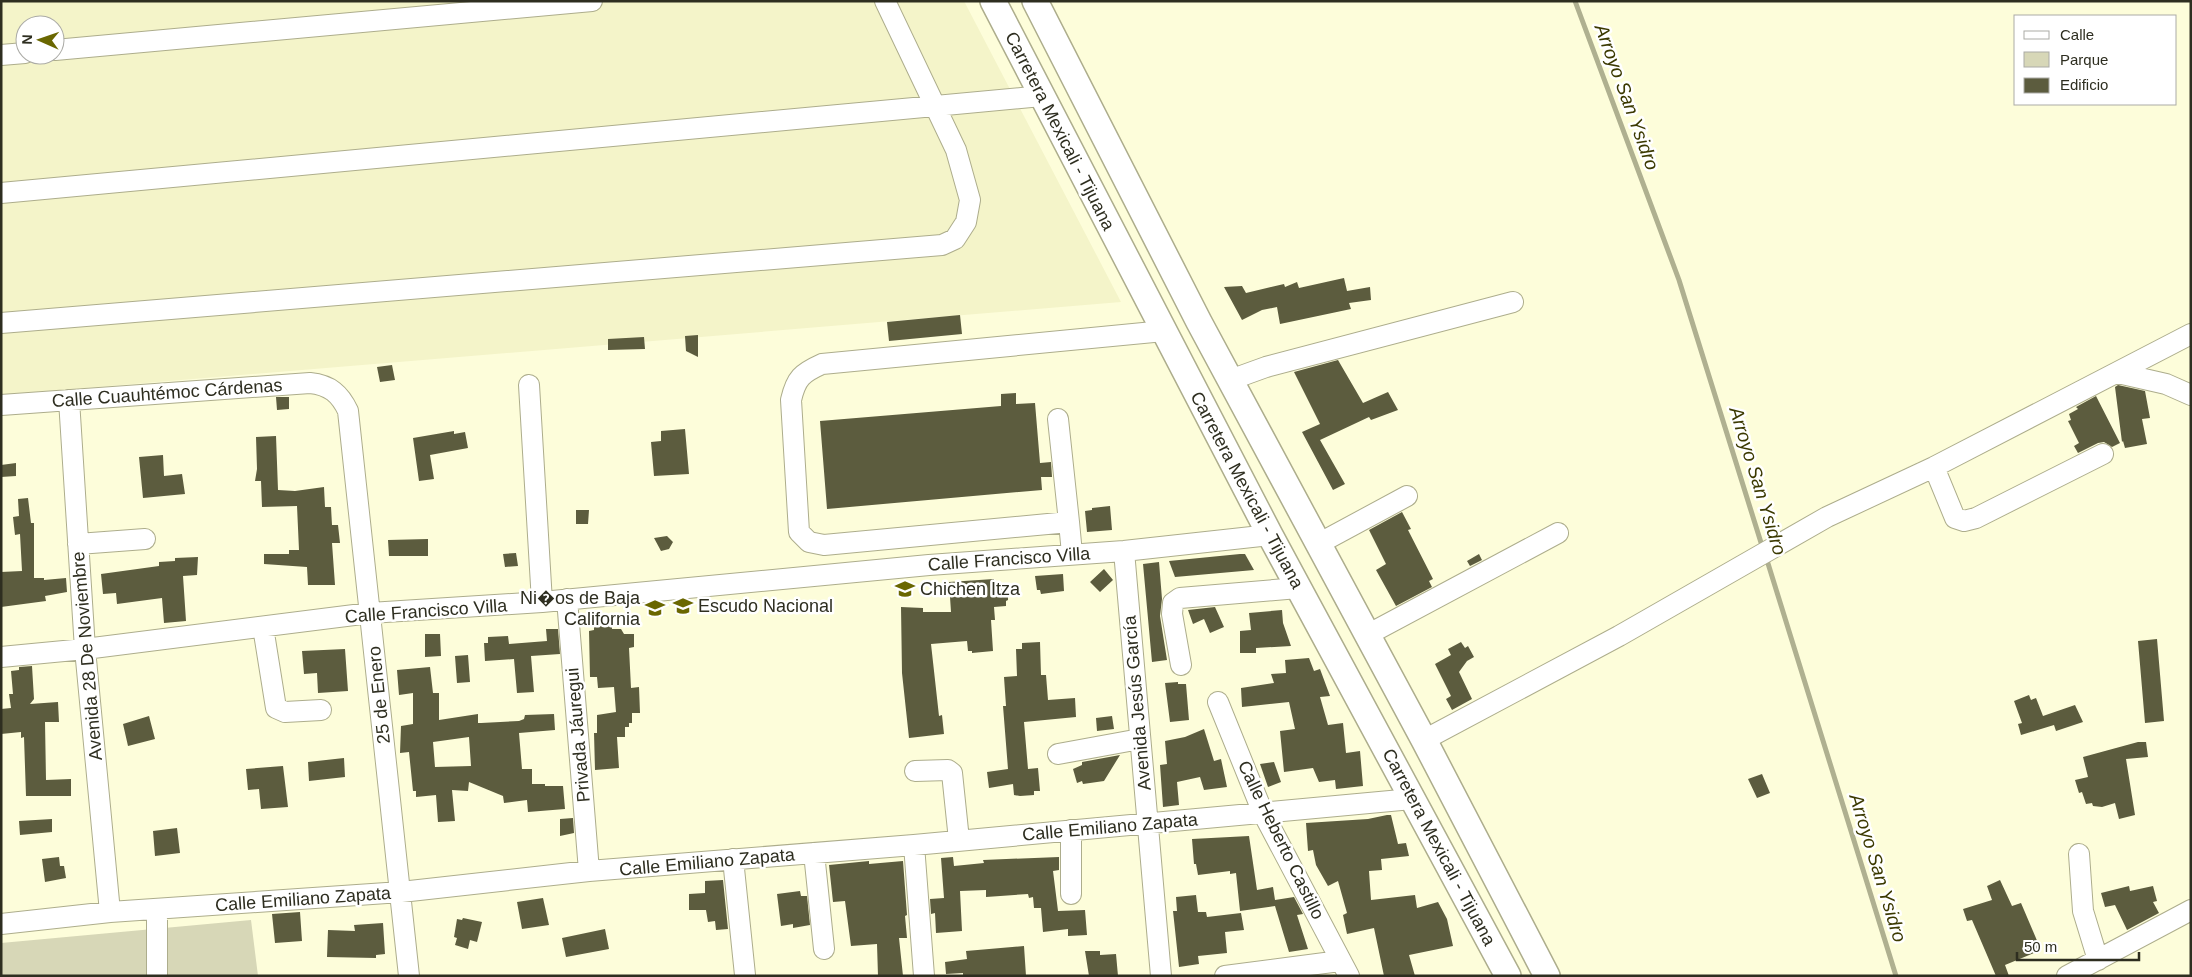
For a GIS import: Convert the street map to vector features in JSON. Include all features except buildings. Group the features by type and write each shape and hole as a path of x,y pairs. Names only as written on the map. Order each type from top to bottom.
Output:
{"main road":[{"name":"Carretera Mexicali - Tijuana","path":"993,1 1270,535 1508,976"},
{"name":"Carretera Mexicali - Tijuana","path":"1035,1 1230,380 1424,740 1547,976"}],"street":[{"path":"65,49 592,1"},
{"path":"1,323 942,245 955,239 966,222 970,200 956,150 886,1"},
{"path":"1,55 15,53"},
{"path":"1,193 1042,96"},
{"path":"1230,380 1266,367 1514,302"},
{"path":"1069,522 824,545 809,542 800,532 791,400 795,385 805,372 822,364 1164,332"},
{"path":"1424,740 1619,636 1827,517 1934,467 2191,334"},
{"path":"2118,373 2166,384 2191,395"},
{"name":"Calle Cuauhtémoc Cárdenas","path":"1,405 310,384 321,384 332,389"},
{"path":"529,385 542,602"},
{"name":"25 de Enero","path":"332,389 342,400 348,411 409,976"},
{"name":"Avenida 28 De Noviembre","path":"69,400 84,649 110,912"},
{"path":"1058,418 1072,554"},
{"path":"1934,467 1955,518 1964,521 1976,518 2103,454"},
{"path":"1318,544 1407,496"},
{"path":"1367,635 1558,533"},
{"name":"Calle Francisco Villa","path":"1,657 84,649 370,613 542,602 929,565 1124,551 1270,535"},
{"path":"78,544 146,539"},
{"name":"Avenida Jesús García","path":"1124,551 1161,976"},
{"path":"1181,665 1172,614 1173,603 1180,598 1298,588"},
{"name":"Privada Jáuregui","path":"567,599 589,871"},
{"path":"262,627 276,708 285,712 321,710"},
{"name":"Calle Heberto Castillo","path":"1218,702 1263,813 1344,968"},
{"path":"1058,754 1140,739"},
{"path":"915,771 948,770 952,773 959,840"},
{"name":"Calle Emiliano Zapata","path":"1,924 110,912 401,892 589,871 814,853 1412,799"},
{"path":"1071,830 1071,894"},
{"path":"914,844 924,976"},
{"path":"814,853 824,949"},
{"path":"2079,854 2083,911 2098,960"},
{"path":"733,859 745,975"},
{"path":"157,909 157,976"},
{"path":"2067,976 2191,910"},
{"path":"1225,976 1344,968"}],"shaded area":[{"path":"1,1 964,1 1121,302 1,395"}],"green space":[{"path":"251,920 258,976 1,976 1,943"}],"waterway":[{"name":"Arroyo San Ysidro","path":"1575,1 1679,280 1763,549"},
{"name":"Arroyo San Ysidro","path":"1766,557 1896,976"}],"place":[{"name":"Chichen Itza","path":"905,589"},
{"name":"Escudo Nacional","path":"683,606"},
{"name":"Ni�os de Baja California","path":"655,608"}]}
